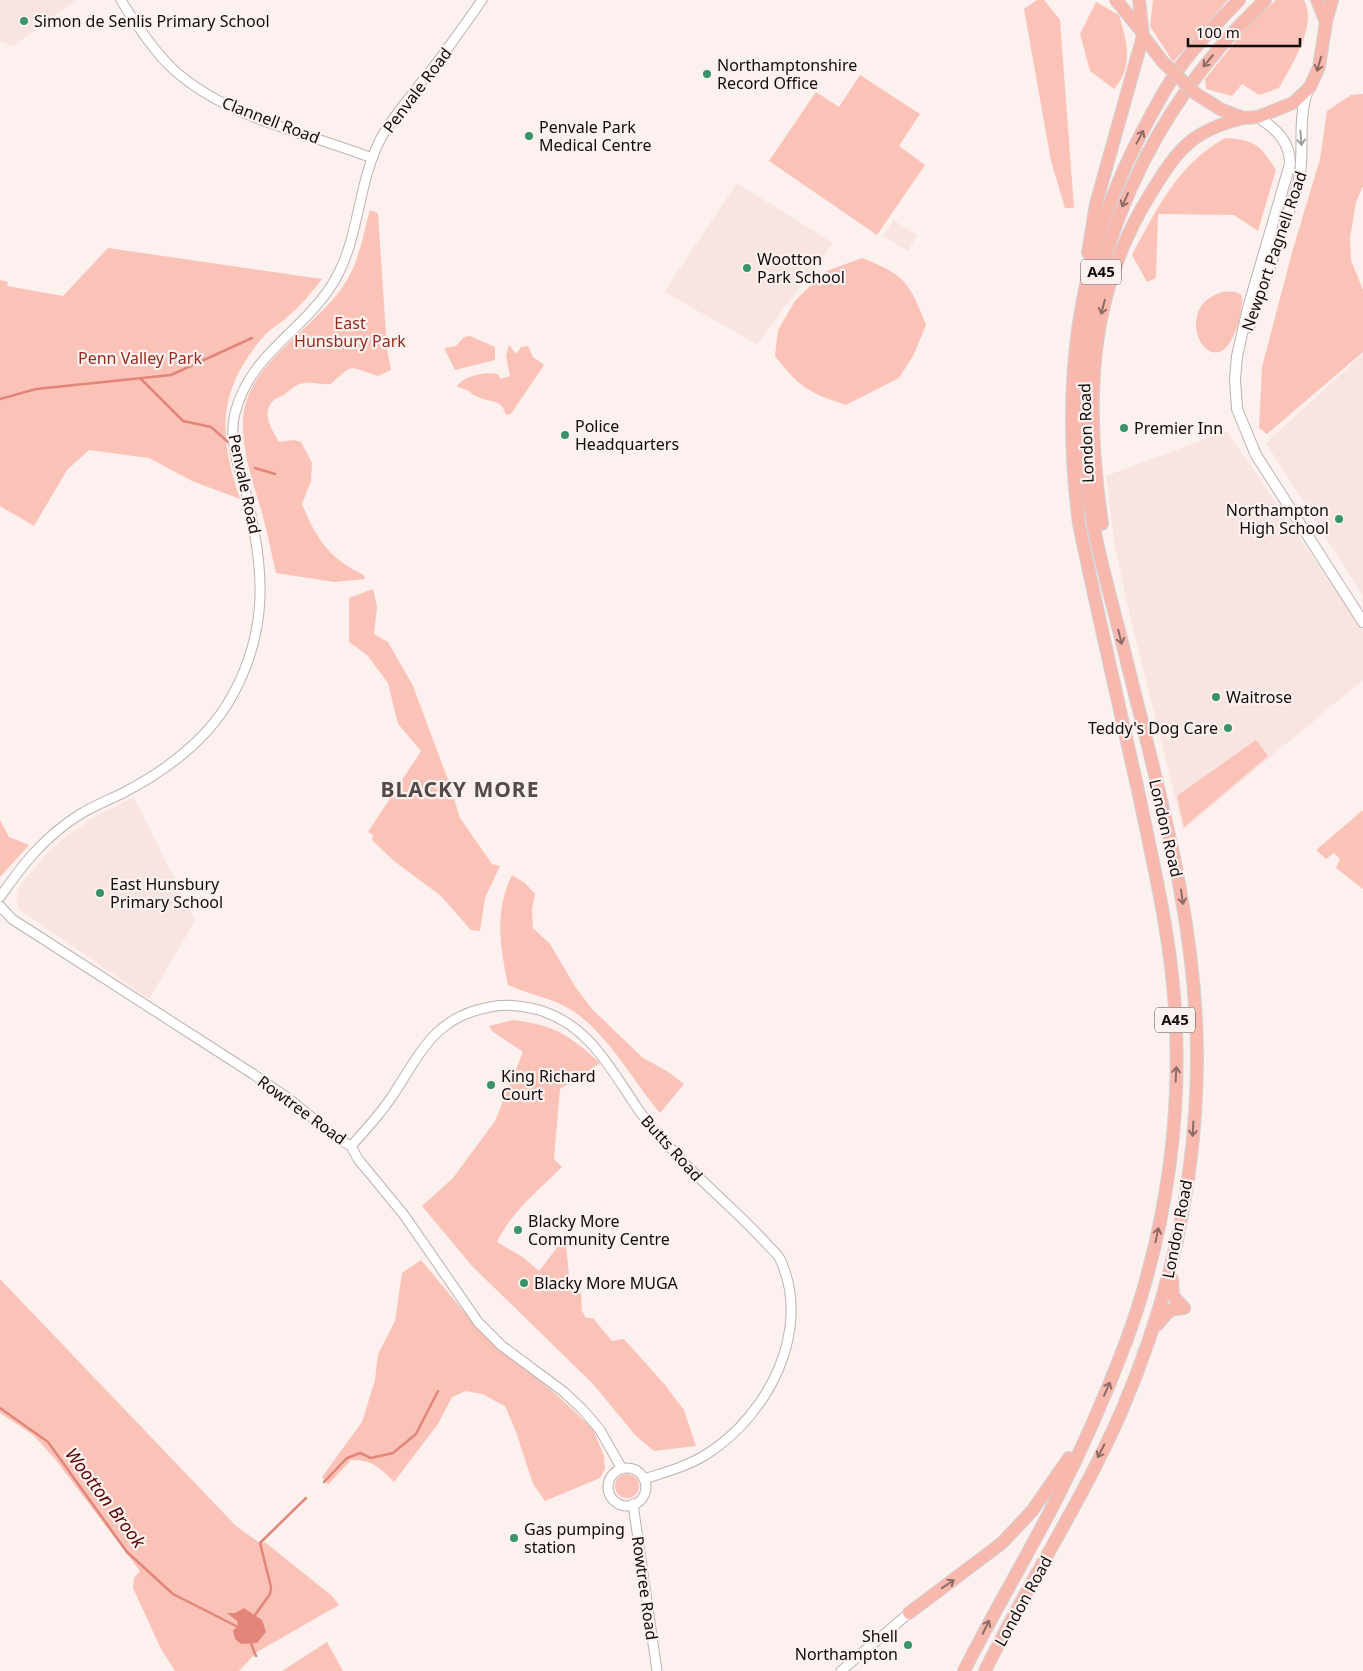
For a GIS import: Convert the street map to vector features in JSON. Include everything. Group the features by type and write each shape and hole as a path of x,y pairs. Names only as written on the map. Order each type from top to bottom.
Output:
{"highway":[{"path":"1116,0 1163,62 1194,93 1220,109 1244,118"},
{"path":"1082,298 1096,204 1142,34 1139,0"},
{"name":"London Road","path":"964,1671 989,1621 1057,1498 1098,1410 1132,1326 1157,1238 1172,1150 1176,1062 1173,985 1159,887 1079,524 1073,480 1071,430 1073,382 1082,298 1112,197 1150,117 1185,60 1239,0"},
{"name":"London Road","path":"985,1671 1121,1412 1152,1332 1172,1267 1192,1147 1197,1064 1194,983 1180,884 1108,590 1090,505 1083,438 1083,385 1093,299 1120,212 1146,154 1179,99 1198,73 1238,25 1265,0"},
{"path":"1316,0 1326,22"},
{"path":"1108,590 1105,543 1094,471 1092,394 1097,338 1108,289 1127,235 1172,161 1203,131 1218,124 1258,117 1287,106 1308,90 1318,67 1332,0"},
{"path":"1152,1332 1170,1310 1184,1308 1173,1296 1172,1267"},
{"path":"909,1613 1002,1543 1032,1512 1059,1474 1098,1410"},
{"path":"995,1671 1033,1582"}],"main road":[{"name":"Newport Pagnell Road","path":"1238,351 1251,323 1303,168 1301,119 1308,90"},
{"name":"Newport Pagnell Road","path":"1258,117 1281,135 1290,155 1290,164 1248,308 1238,351 1235,369 1237,409 1249,442 1363,622"}],"street":[{"name":"Clannell Road","path":"121,0 173,69 203,92 257,118 372,158"},
{"name":"Penvale Road","path":"0,897 32,852 79,815 172,764 209,729 231,697 244,671 257,631 261,580 255,536 233,437 235,414 242,391 257,366 311,311 335,280 343,262 372,158 391,122 482,0"},
{"name":"Rowtree Road","path":"0,906 12,919 253,1074 288,1098 338,1139 351,1146 358,1159 404,1215 478,1322 514,1356 564,1392 583,1410 600,1430 622,1469"},
{"name":"Butts Road","path":"351,1146 391,1098 421,1049 436,1032 468,1012 490,1006 530,1007 551,1014 581,1032 601,1052 640,1111 661,1138 698,1178 780,1258 791,1298 789,1334 784,1356 765,1394 748,1418 708,1453 675,1469 644,1479"},
{"path":"622,1469 632,1469 644,1479 644,1495 633,1504 626,1505 616,1502 609,1491 610,1478 622,1469"},
{"name":"Rowtree Road","path":"633,1504 657,1671"},
{"path":"841,1671 909,1613"}],"shaded area":[{"name":"Simon de Senlis Primary School","path":"0,0 76,0 13,46 0,41"},
{"name":"Wootton Park School","path":"737,183 833,243 757,344 664,292"},
{"path":"893,220 917,235 908,251 883,236"},
{"name":"Northampton High School","path":"1363,354 1363,596 1266,443"},
{"path":"1227,431 1363,631 1363,680 1183,830 1130,616 1115,546 1106,476"},
{"name":"East Hunsbury Primary School","path":"134,797 195,921 149,999 19,909 16,899 19,887 46,855 69,834 91,819"},
{"path":"244,1608 262,1620 266,1632 257,1643 241,1644 235,1639 233,1630 238,1627 237,1621 227,1613 235,1613"}],"green space":[{"path":"1037,0 1044,0 1060,20 1074,208 1065,208 1051,161 1024,9"},
{"path":"1153,0 1228,0 1173,62 1150,26"},
{"path":"1276,0 1304,0 1308,21 1296,57 1279,88 1259,95 1242,84 1232,96 1206,89 1205,79 1252,21"},
{"path":"1096,2 1119,15 1126,44 1127,54 1124,72 1114,89 1090,71 1080,34"},
{"path":"860,75 920,114 899,146 925,165 877,235 769,161 816,92 839,107"},
{"path":"1363,94 1363,186 1356,202 1350,238 1351,260 1363,290 1363,352 1267,434 1259,428 1262,367 1293,249 1320,159 1327,111 1351,95"},
{"path":"1225,138 1244,140 1256,145 1266,155 1276,170 1258,231 1234,215 1158,214 1156,278 1147,282 1132,255 1141,238 1170,189 1181,175 1208,149"},
{"name":"East Hunsbury Park","path":"370,210 378,213 387,349 391,370 378,376 353,368 349,369 331,384 304,383 276,398 268,410 269,421 279,442 294,440 301,442 312,463 311,481 302,504 313,527 325,546 333,554 352,569 364,575 365,579 334,582 276,573 244,443 243,420 247,400 256,381 269,364 316,317 344,285 357,258"},
{"name":"Penn Valley Park","path":"108,248 322,279 296,309 265,335 249,355 230,394 226,413 226,433 228,453 240,499 192,481 149,458 89,450 67,470 34,526 0,506 0,280 8,282 7,286 63,296"},
{"path":"862,258 897,275 904,282 910,289 926,325 914,354 899,378 846,405 823,397 806,388 791,375 775,356 778,330 795,301 824,272"},
{"path":"1222,292 1239,293 1242,300 1236,331 1224,349 1217,352 1208,350 1203,345 1199,339 1196,324 1199,310 1203,304"},
{"path":"470,336 495,347 495,360 455,370 444,348 456,346 464,337"},
{"path":"509,345 516,354 521,347 528,346 533,357 544,365 511,414 506,415 498,403 483,399 457,387 459,383 469,377 481,374 498,374 500,379 510,376 506,356"},
{"path":"373,589 377,607 374,634 388,642 413,686 450,785 460,818 492,864 500,866 485,898 480,931 471,930 441,896 394,861 372,840 373,835 368,832 421,751 398,724 388,683 367,655 349,642 349,598"},
{"path":"1256,740 1268,756 1184,827 1177,796"},
{"path":"1363,810 1363,889 1336,868 1340,859 1334,853 1326,859 1316,850"},
{"path":"0,820 9,837 29,845 0,877"},
{"path":"512,875 525,883 535,894 532,909 533,928 550,944 576,988 593,1010 643,1058 667,1071 684,1084 660,1113 605,1040 580,1016 566,1007 508,985 500,929 503,902"},
{"path":"513,1020 551,1028 570,1038 600,1063 560,1089 554,1159 562,1167 518,1211 497,1242 524,1258 539,1271 559,1245 566,1245 570,1285 574,1293 581,1293 582,1311 586,1318 593,1318 612,1341 624,1339 665,1385 684,1410 696,1446 654,1451 636,1436 593,1384 472,1266 422,1206 453,1178 495,1121 523,1052 492,1031 489,1026"},
{"path":"421,1260 480,1331 557,1395 593,1429 604,1456 605,1469 600,1478 545,1501 533,1484 516,1432 505,1406 482,1394 466,1391 452,1397 438,1424 394,1482 375,1465 365,1461 351,1460 328,1485 322,1477 362,1422 375,1380 378,1354 395,1321 402,1273"},
{"path":"0,1279 236,1526 260,1543 266,1543 332,1596 339,1605 257,1652 239,1671 175,1671 161,1649 133,1588 134,1578 140,1571 55,1459 33,1435 0,1413"},
{"path":"627,1474 635,1478 639,1486 635,1494 627,1498 619,1494 615,1486 619,1478"},
{"path":"327,1642 343,1671 282,1671"}],"waterway":[{"path":"0,399 36,389 171,375 252,338"},
{"path":"141,379 183,421 211,427 228,442"},
{"path":"255,468 275,474"},
{"path":"324,1482 347,1458 360,1453 371,1458 393,1453 416,1434 438,1391"},
{"name":"Wootton Brook","path":"0,1408 48,1442 127,1552 173,1594 240,1628"},
{"path":"255,1615 270,1594 271,1587 260,1543 306,1498"},
{"name":"Wootton Brook","path":"250,1641 256,1656"}],"place":[{"name":"Simon de Senlis Primary School","path":"24,21"},
{"name":"Northamptonshire Record Office","path":"707,74"},
{"name":"Penvale Park Medical Centre","path":"529,136"},
{"name":"Wootton Park School","path":"747,268"},
{"name":"Premier Inn","path":"1124,428"},
{"name":"Police Headquarters","path":"565,435"},
{"name":"Northampton High School","path":"1339,519"},
{"name":"Waitrose","path":"1216,697"},
{"name":"Teddy's Dog Care","path":"1228,728"},
{"name":"East Hunsbury Primary School","path":"100,893"},
{"name":"King Richard Court","path":"491,1085"},
{"name":"Blacky More Community Centre","path":"518,1230"},
{"name":"Blacky More MUGA","path":"524,1283"},
{"name":"Gas pumping station","path":"514,1538"},
{"name":"Shell Northampton","path":"908,1645"}],"district":[{"name":"BLACKY MORE","path":"460,790"}]}
